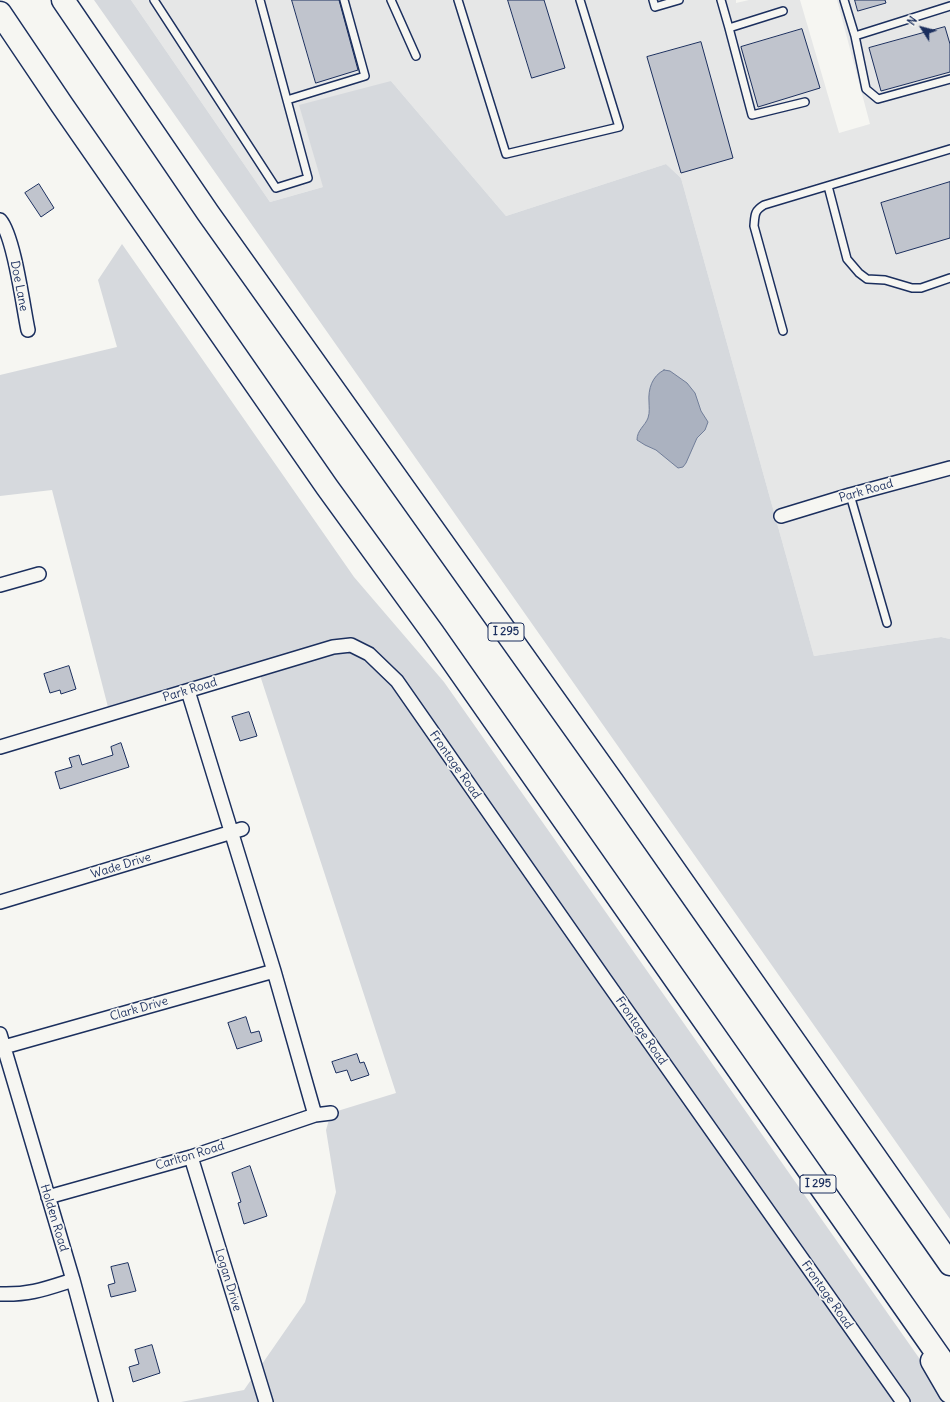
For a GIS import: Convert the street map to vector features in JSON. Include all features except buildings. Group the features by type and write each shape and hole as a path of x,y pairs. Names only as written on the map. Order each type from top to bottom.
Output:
{"highway":[{"name":"I 295","path":"63,0 208,213 612,781 950,1264"},
{"name":"I 295","path":"0,13 62,105 327,486 433,633 950,1372"},
{"path":"888,1176 950,1254"},
{"path":"880,1272 950,1392"}],"street":[{"name":"Doe Lane","path":"0,220 8,238 28,330"},
{"name":"Park Road","path":"782,516 850,495 950,468"},
{"path":"0,585 39,574"},
{"name":"Park Road","path":"0,747 333,647 351,646 369,654 377,661"},
{"name":"Frontage Road","path":"377,661 397,681 608,985 903,1402"},
{"path":"188,691 237,830 314,1115"},
{"name":"Wade Drive","path":"0,902 237,830"},
{"name":"Clark Drive","path":"4,1047 274,971"},
{"name":"Holden Road","path":"0,1034 73,1280 106,1402"},
{"name":"Carlton Road","path":"48,1197 191,1157 314,1115 331,1113"},
{"name":"Logan Drive","path":"191,1157 266,1402"},
{"path":"0,1294 34,1293 73,1280"}],"lane":[{"path":"154,0 276,188 308,178 260,0"},
{"path":"287,100 366,76 344,0"},
{"path":"391,0 416,56"},
{"path":"458,0 506,154 620,127 580,0"},
{"path":"653,0 655,8 679,0"},
{"path":"721,0 752,115 806,102"},
{"path":"844,0 855,36 866,89 878,99 950,79"},
{"path":"855,36 950,6"},
{"path":"728,28 783,11"},
{"path":"783,331 754,226 755,214 758,209 764,205 950,150"},
{"path":"828,186 847,259 859,273 867,279 891,282 912,288 921,288 950,278"},
{"path":"850,495 887,623"}],"shaded area":[{"path":"94,0 131,0 270,202 323,187 299,105 391,81 506,216 666,164 681,178 814,656 941,637 950,639 950,1219"},
{"path":"131,0 736,0 736,3 749,0 800,0 839,133 870,124 837,0 950,0 950,639 941,637 814,656 681,178 666,164 506,216 391,81 323,187 270,202"},
{"path":"122,244 354,577 444,682 950,1402 181,1402 244,1390 305,1302 336,1192 326,1130 331,1113 396,1093 256,663 109,711 52,490 0,496 0,375 117,347 98,280"},
{"path":"664,370 670,371 687,383 695,393 701,411 708,422 705,430 697,438 686,463 683,467 678,468 656,450 637,440 638,433 649,416 650,388 656,376"}]}
